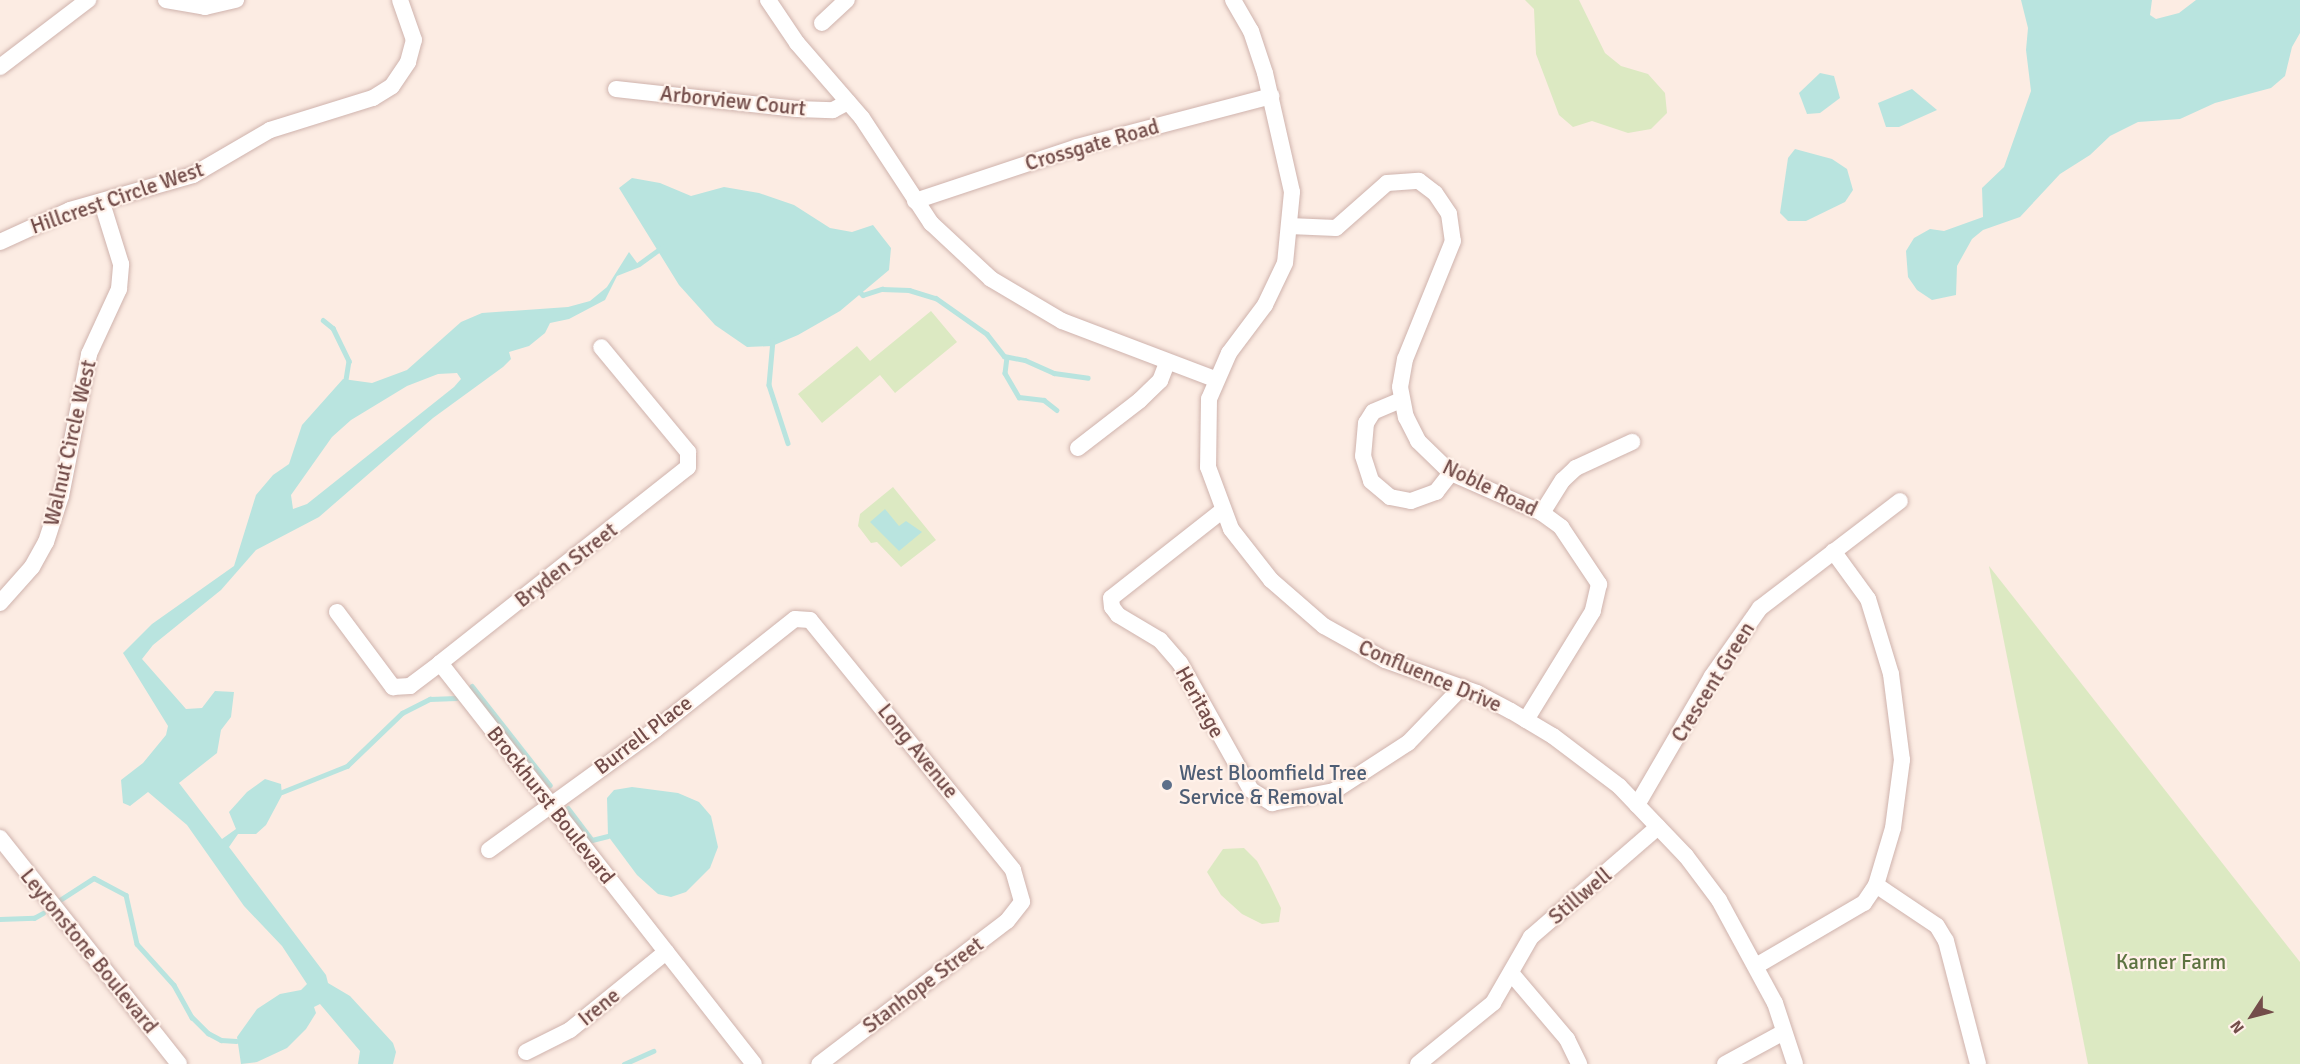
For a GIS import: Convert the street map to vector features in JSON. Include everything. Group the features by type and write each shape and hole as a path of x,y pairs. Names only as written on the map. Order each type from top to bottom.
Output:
{"street":[{"path":"0,67 88,0"},
{"path":"166,0 205,7 236,0"},
{"path":"768,0 796,43 848,102 878,141 915,201 960,253 1022,300 1062,321 1167,363 1215,379 1264,305 1285,263 1292,192 1271,96 1251,31 1239,3"},
{"path":"822,22 847,0"},
{"name":"Hillcrest Circle West","path":"0,242 37,222 202,171 270,130 373,98 392,86 408,62 414,40 404,7"},
{"name":"Arborview Court","path":"616,89 832,111 848,102"},
{"name":"Crossgate Road","path":"915,201 1068,150 1271,96"},
{"name":"Noble Road","path":"1289,226 1336,228 1387,183 1419,181 1435,193 1449,214 1453,241 1412,338 1403,368 1401,400 1418,441 1452,474 1542,513 1571,538 1599,584 1593,611 1526,720"},
{"name":"Walnut Circle West","path":"0,603 26,575 46,542 61,496 89,354 119,289 121,264 102,203"},
{"name":"Bryden Street","path":"440,663 610,531 690,463 688,452 657,411 601,347"},
{"path":"1078,448 1140,400 1160,381 1167,363"},
{"name":"Confluence Drive","path":"1215,379 1206,432 1208,468 1223,510 1243,546 1271,580 1324,626 1385,660 1462,687 1526,720 1590,763 1637,805 1719,900 1756,966 1795,1064"},
{"path":"1401,400 1373,412 1366,423 1363,456 1371,481 1390,497 1411,501 1436,492 1452,474"},
{"path":"1542,513 1576,468 1632,442"},
{"name":"Crescent Green","path":"1637,805 1741,632 1788,584 1900,501"},
{"name":"Heritage","path":"1223,510 1112,598 1112,607 1118,615 1160,640 1180,663 1251,790 1272,803 1334,791 1377,766 1408,743 1462,687"},
{"path":"1756,966 1835,923 1864,903 1876,885 1896,806 1902,760 1899,717 1880,629 1868,599 1833,551"},
{"path":"337,612 393,687 410,686 440,663"},
{"name":"Burrell Place","path":"489,850 656,729 795,619"},
{"name":"Long Avenue","path":"795,619 810,620 843,657 1013,870 1022,902"},
{"name":"Brockhurst Boulevard","path":"440,663 754,1064"},
{"name":"Stillwell","path":"1418,1064 1481,1016 1511,972 1531,937 1658,827"},
{"name":"Leytonstone Boulevard","path":"0,838 179,1064"},
{"path":"1876,885 1937,926 1946,940 1978,1064"},
{"name":"Stanhope Street","path":"819,1064 1006,921 1022,902"},
{"name":"Irene","path":"526,1052 570,1030 666,952"},
{"path":"1511,972 1567,1039 1580,1064"},
{"path":"1725,1064 1784,1032"}],"green space":[{"path":"1525,0 1579,0 1605,53 1621,66 1648,74 1665,93 1667,113 1651,129 1628,133 1592,121 1573,127 1559,115 1536,54 1534,9"},
{"path":"931,311 957,342 895,393 880,375 822,423 798,394 857,346 870,361"},
{"path":"893,487 936,540 901,567 877,542 871,543 858,526 860,514"},
{"name":"Karner Farm","path":"1989,566 2300,962 2300,1064 2088,1064"},
{"path":"1244,848 1257,861 1281,908 1279,922 1262,924 1242,914 1221,895 1207,872 1223,849"}],"water":[{"path":"2021,0 2152,0 2150,15 2156,19 2179,13 2196,0 2300,0 2300,33 2292,47 2285,76 2271,88 2215,103 2180,119 2138,122 2110,136 2090,155 2060,174 2020,217 1983,230 1972,239 1957,266 1956,295 1932,300 1917,290 1908,277 1906,251 1914,238 1930,229 1944,231 1983,217 1982,188 2004,167 2031,91 2026,50 2028,28"},
{"path":"1820,73 1834,76 1840,98 1820,113 1807,114 1799,93"},
{"path":"1912,89 1937,110 1899,127 1886,127 1878,103"},
{"path":"1795,149 1832,159 1847,169 1853,190 1845,202 1806,221 1788,221 1780,213 1788,158"},
{"path":"632,178 660,183 691,196 724,187 759,193 794,205 830,228 852,232 873,225 891,248 889,270 840,311 798,335 772,346 747,347 715,325 679,285 619,188"},
{"path":"629,252 640,267 617,276 605,300 569,319 550,323 545,333 529,346 509,352 511,359 503,367 433,418 319,517 256,550 221,590 153,645 142,659 186,709 202,708 215,691 234,692 231,717 221,730 217,753 179,783 222,839 236,829 229,812 247,792 265,779 281,784 282,795 266,825 256,834 238,834 229,847 326,975 328,983 350,996 393,1043 396,1052 393,1064 358,1064 360,1051 320,1004 314,1007 316,1013 306,1029 287,1048 257,1062 241,1064 237,1037 257,1009 280,994 301,990 307,984 282,946 244,906 187,825 148,792 130,806 123,803 121,780 143,763 166,735 168,726 123,653 152,624 234,566 256,495 273,475 289,464 302,425 343,379 372,383 407,370 461,322 482,313 568,307 590,301 607,287","holes":["457,373 461,379 307,504 293,509 291,495 332,437 351,420 407,386 438,374"]},
{"path":"885,509 899,526 906,521 922,532 899,551 870,522"},
{"path":"632,787 678,793 699,802 711,816 718,847 710,868 686,892 671,897 658,894 637,875 608,836 607,798 614,790"}],"waterway":[{"path":"639,264 664,246"},
{"path":"860,292 863,295 882,289 909,290 936,298 987,334 1004,356 1025,360 1054,373 1088,378"},
{"path":"323,320 333,328 349,361 346,379"},
{"path":"773,340 769,385 788,443"},
{"path":"1007,357 1005,373 1019,397 1044,400 1057,410"},
{"path":"472,686 550,785"},
{"path":"282,792 347,766 402,713 430,699 456,698"},
{"path":"568,808 592,840 608,836"},
{"path":"60,900 94,878 126,895 137,944 174,985 192,1017 208,1033 221,1040 236,1041"},
{"path":"0,919 34,918 43,913"},
{"path":"624,1064 653,1051"}],"place":[{"name":"West Bloomfield Tree Service & Removal","path":"1167,785"}]}
